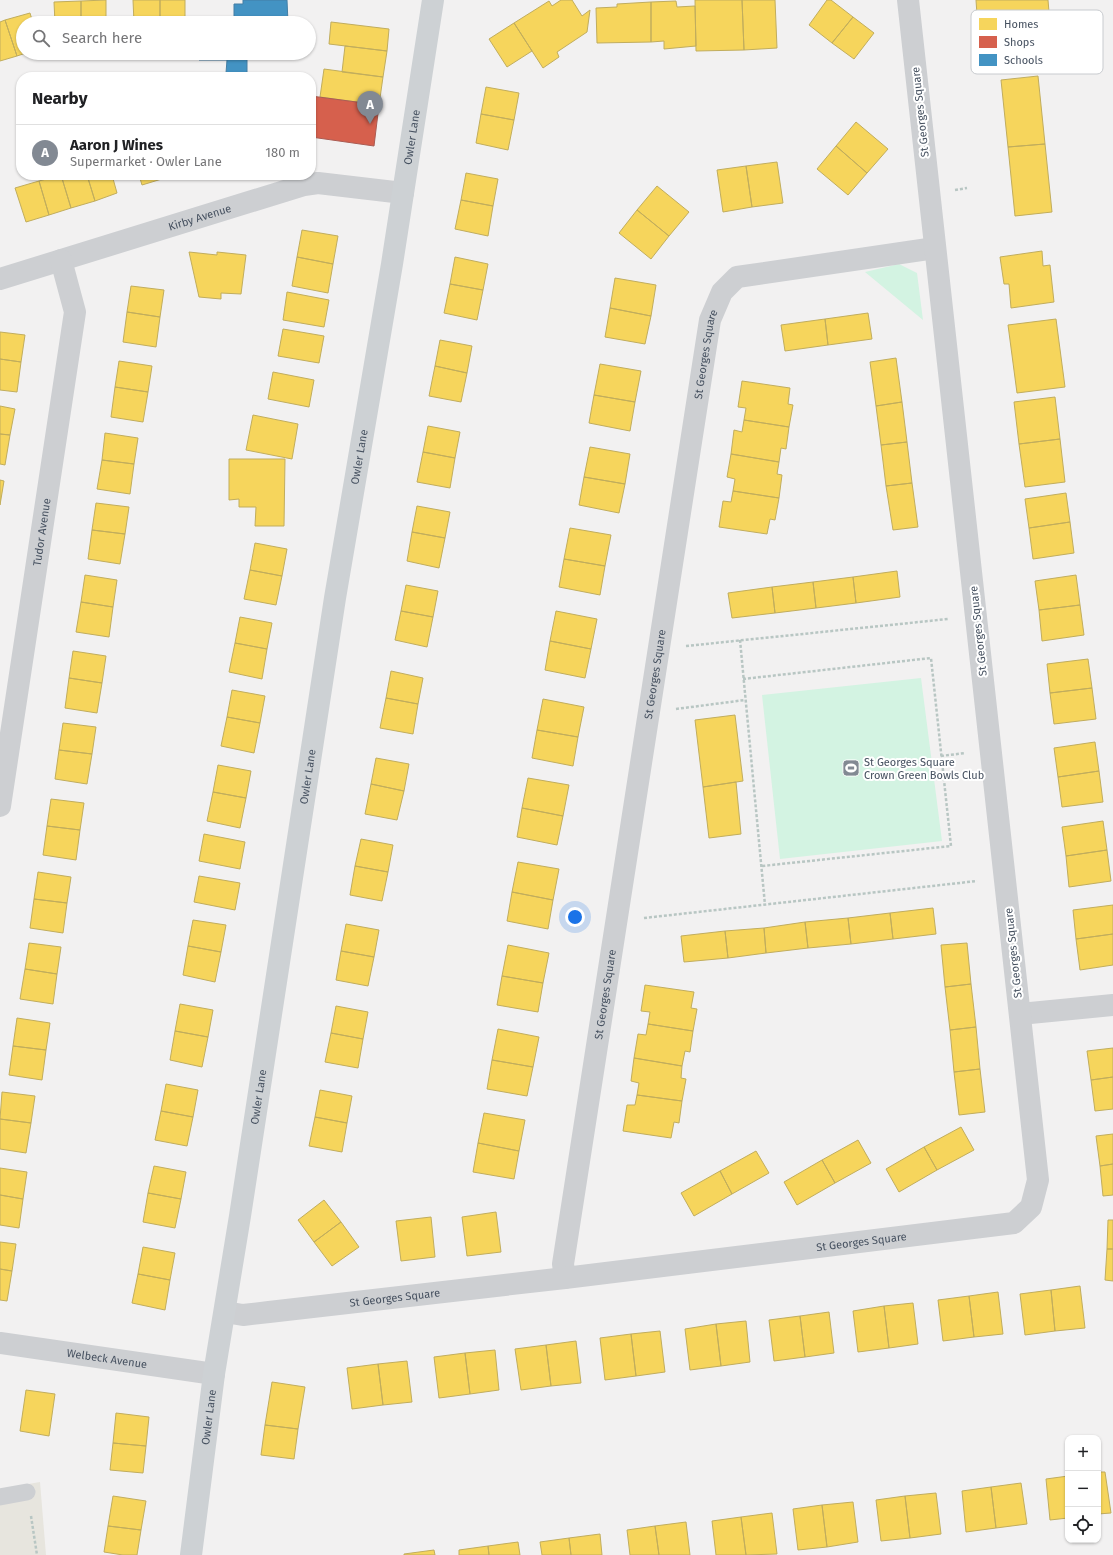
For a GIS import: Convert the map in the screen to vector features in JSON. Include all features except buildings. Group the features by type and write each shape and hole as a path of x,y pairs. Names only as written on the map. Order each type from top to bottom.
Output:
{"street":[{"name":"Owler Lane","path":"191,1555 214,1374 225,1312 335,598 391,271 432,0"},
{"name":"St Georges Square","path":"225,1312 243,1315 565,1278 1014,1223 1031,1207 1038,1180 908,0"},
{"name":"Kirby Avenue","path":"0,279 304,184 318,183 403,193"},
{"name":"St Georges Square","path":"565,1278 563,1264 710,320 722,292 737,277 935,248"},
{"name":"Tudor Avenue","path":"0,806 75,312 61,260"},
{"name":"St Georges Square","path":"1020,1014 1113,1005"},
{"name":"Welbeck Avenue","path":"0,1343 214,1374"}],"lane":[{"path":"0,1497 27,1492"}],"path":[{"path":"681,646 953,618"},
{"path":"740,640 765,905"},
{"path":"743,679 931,658 951,846 762,866"},
{"path":"671,710 745,700"},
{"path":"941,756 968,752"},
{"path":"640,919 981,880"},
{"path":"27,1492 37,1555"}],"shaded area":[{"path":"40,1482 46,1555 0,1555 0,1489"}],"green space":[{"path":"899,264 917,273 923,320 865,272"},
{"name":"St Georges Square Crown Green Bowls Club","path":"921,678 942,841 780,859 762,695"}],"place":[{"name":"Aaron J Wines","path":"370,124"},
{"name":"St Georges Square Crown Green Bowls Club","path":"851,768"}]}
